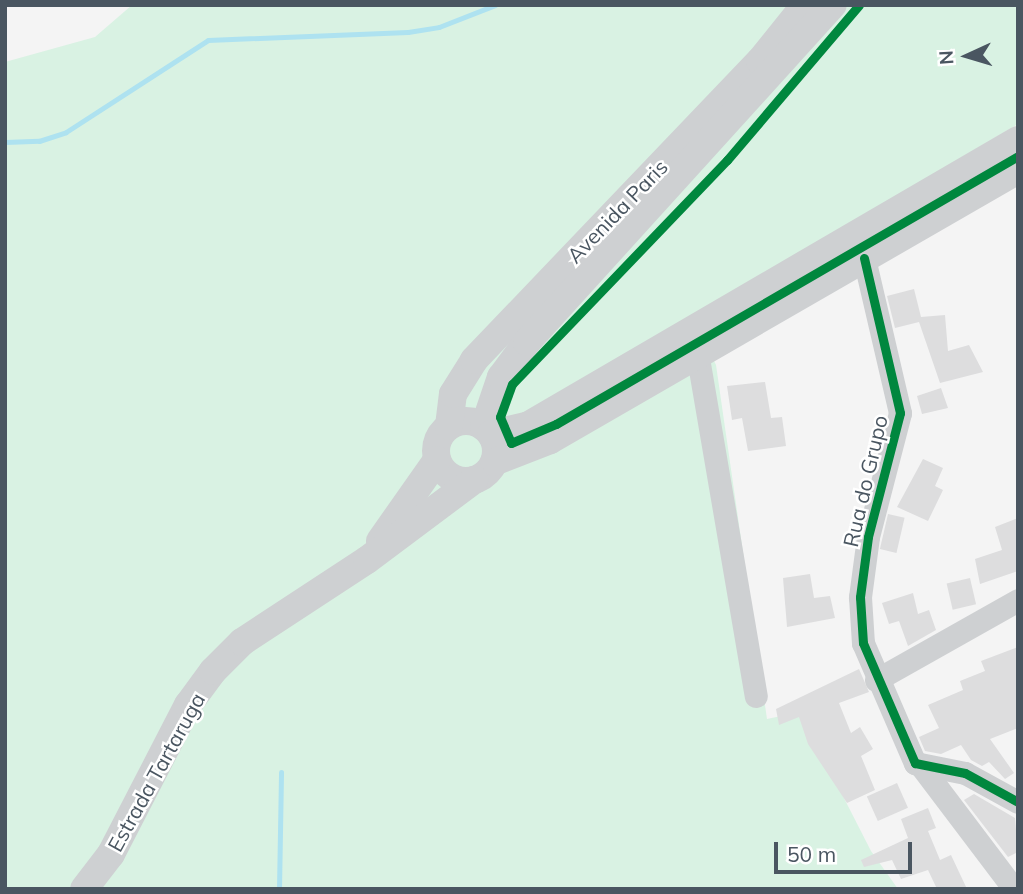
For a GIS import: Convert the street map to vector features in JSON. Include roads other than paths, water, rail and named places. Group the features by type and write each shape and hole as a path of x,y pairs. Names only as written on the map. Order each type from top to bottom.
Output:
{"street":[{"name":"Avenida Paris","path":"437,460 437,441 449,426 453,394 474,360 750,71 805,5"},
{"name":"Avenida Paris","path":"486,451 501,377 527,342 833,5"},
{"name":"Estrada Tartaruga","path":"84,889 111,854 188,705 213,671 242,642 367,560 486,451 1018,140"},
{"name":"Estrada Tartaruga","path":"486,451 550,440 697,352 1018,170"},
{"name":"Rua do Grupo","path":"864,258 900,413 868,537 860,597 863,643 876,680 908,752 1008,881"},
{"path":"697,352 756,696"},
{"path":"437,460 447,475 486,451 467,421 449,426"},
{"name":"Estrada Tartaruga","path":"367,560 437,460"},
{"path":"876,680 1018,600"},
{"path":"921,766 965,773 1017,802"}],"waterway":[{"path":"5,142 39,141 66,132 208,40 408,32 439,27 495,5"},
{"path":"279,889 281,772"}]}
